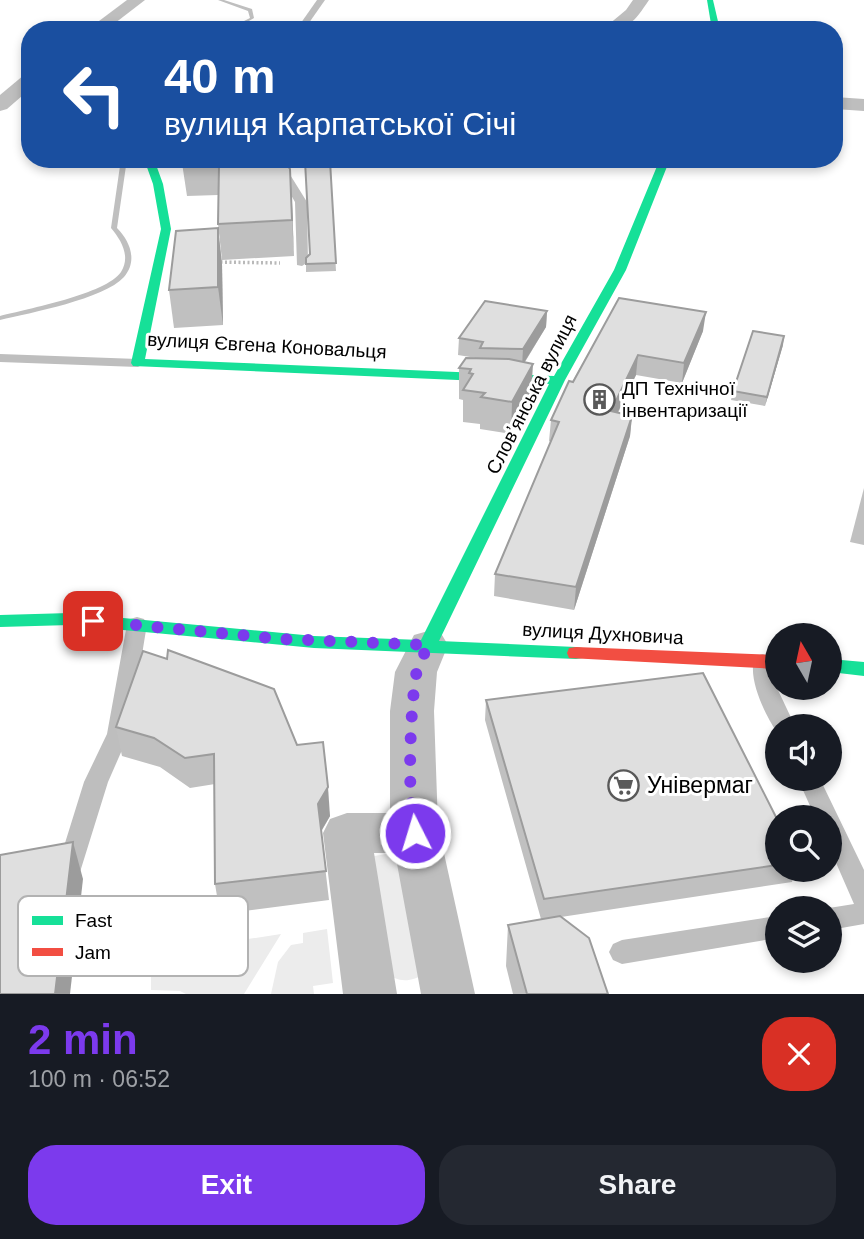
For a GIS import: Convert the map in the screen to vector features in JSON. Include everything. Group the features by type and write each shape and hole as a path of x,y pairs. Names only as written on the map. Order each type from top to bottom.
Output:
{"street":[{"path":"108,21 137,0"},
{"path":"622,21 632,13 641,0"},
{"path":"710,0 714,21"},
{"path":"0,105 21,87"},
{"path":"843,104 864,106"},
{"name":"вулиця Євгена Коновальця","path":"152,168 166,229 138,362 558,380"},
{"name":"Словʼянська вулиця","path":"428,645 558,380 620,270 661,168"},
{"name":"вулиця Духновича","path":"0,621 71,619 282,639 765,662"},
{"path":"428,645 416,672 412,711 414,830 448,994"},
{"path":"842,667 864,669"},
{"path":"370,994 347,833 414,830"}],"lane":[{"path":"306,21 321,0"},
{"path":"281,168 301,202 302,262"},
{"path":"0,358 138,362"},
{"path":"41,875 68,872 96,782 118,734 138,624"},
{"path":"842,849 864,897"},
{"path":"842,917 864,913"},
{"path":"622,952 765,929"}],"path":[{"path":"159,258 243,265 302,262"}],"shaded area":[{"path":"393,853 405,858 426,973 409,980 399,980 383,971 374,856"},
{"path":"327,929 333,983 313,986 314,994 271,994 278,962 291,945 303,943 303,933"},
{"path":"281,934 244,994 186,994 180,991 151,990 151,976 248,976 248,939"}],"building":[{"path":"219,168 289,168 292,220 218,224"},
{"path":"305,168 330,168 336,263 306,264 306,258 310,254"},
{"path":"218,228 218,287 169,290 176,231"},
{"path":"619,298 706,312 684,363 638,355 611,411 632,416 576,587 495,574 559,422 551,420 569,381 573,382"},
{"path":"485,301 547,311 523,349 480,348 483,342 459,338"},
{"path":"753,331 784,336 767,397 733,391"},
{"path":"466,358 509,359 533,364 512,402 481,397 485,393 463,390 473,374 469,373 471,369 459,368"},
{"path":"168,650 274,689 297,745 323,742 328,787 318,804 326,871 215,884 214,754 185,758 154,738 116,727 143,651 167,659"},
{"name":"Універмаг","path":"703,673 770,805 765,805 765,867 544,899 486,700"},
{"path":"73,842 67,896 18,896 18,976 57,976 55,994 0,994 0,855"},
{"path":"560,916 589,938 608,994 527,994 508,925"}],"waterway":[{"path":"220,0 250,10 252,18 247,21"},
{"path":"0,318 97,290 111,284 125,271 128,251 123,238 114,228 123,168"}],"traffic: fast":[{"path":"710,0 714,21"},
{"path":"152,168 166,229 138,363 558,380"},
{"path":"428,645 558,380 620,270 661,168"},
{"path":"0,621 70,619 314,642 576,653"},
{"path":"842,667 864,669"}],"traffic: jam":[{"path":"576,653 765,661"}],"place":[{"name":"ДП Технічної інвентаризації","path":"599,399"},
{"name":"Універмаг","path":"624,785"}],"route":[{"path":"93,621 314,642 428,645 416,672 412,711 415,833"}]}
